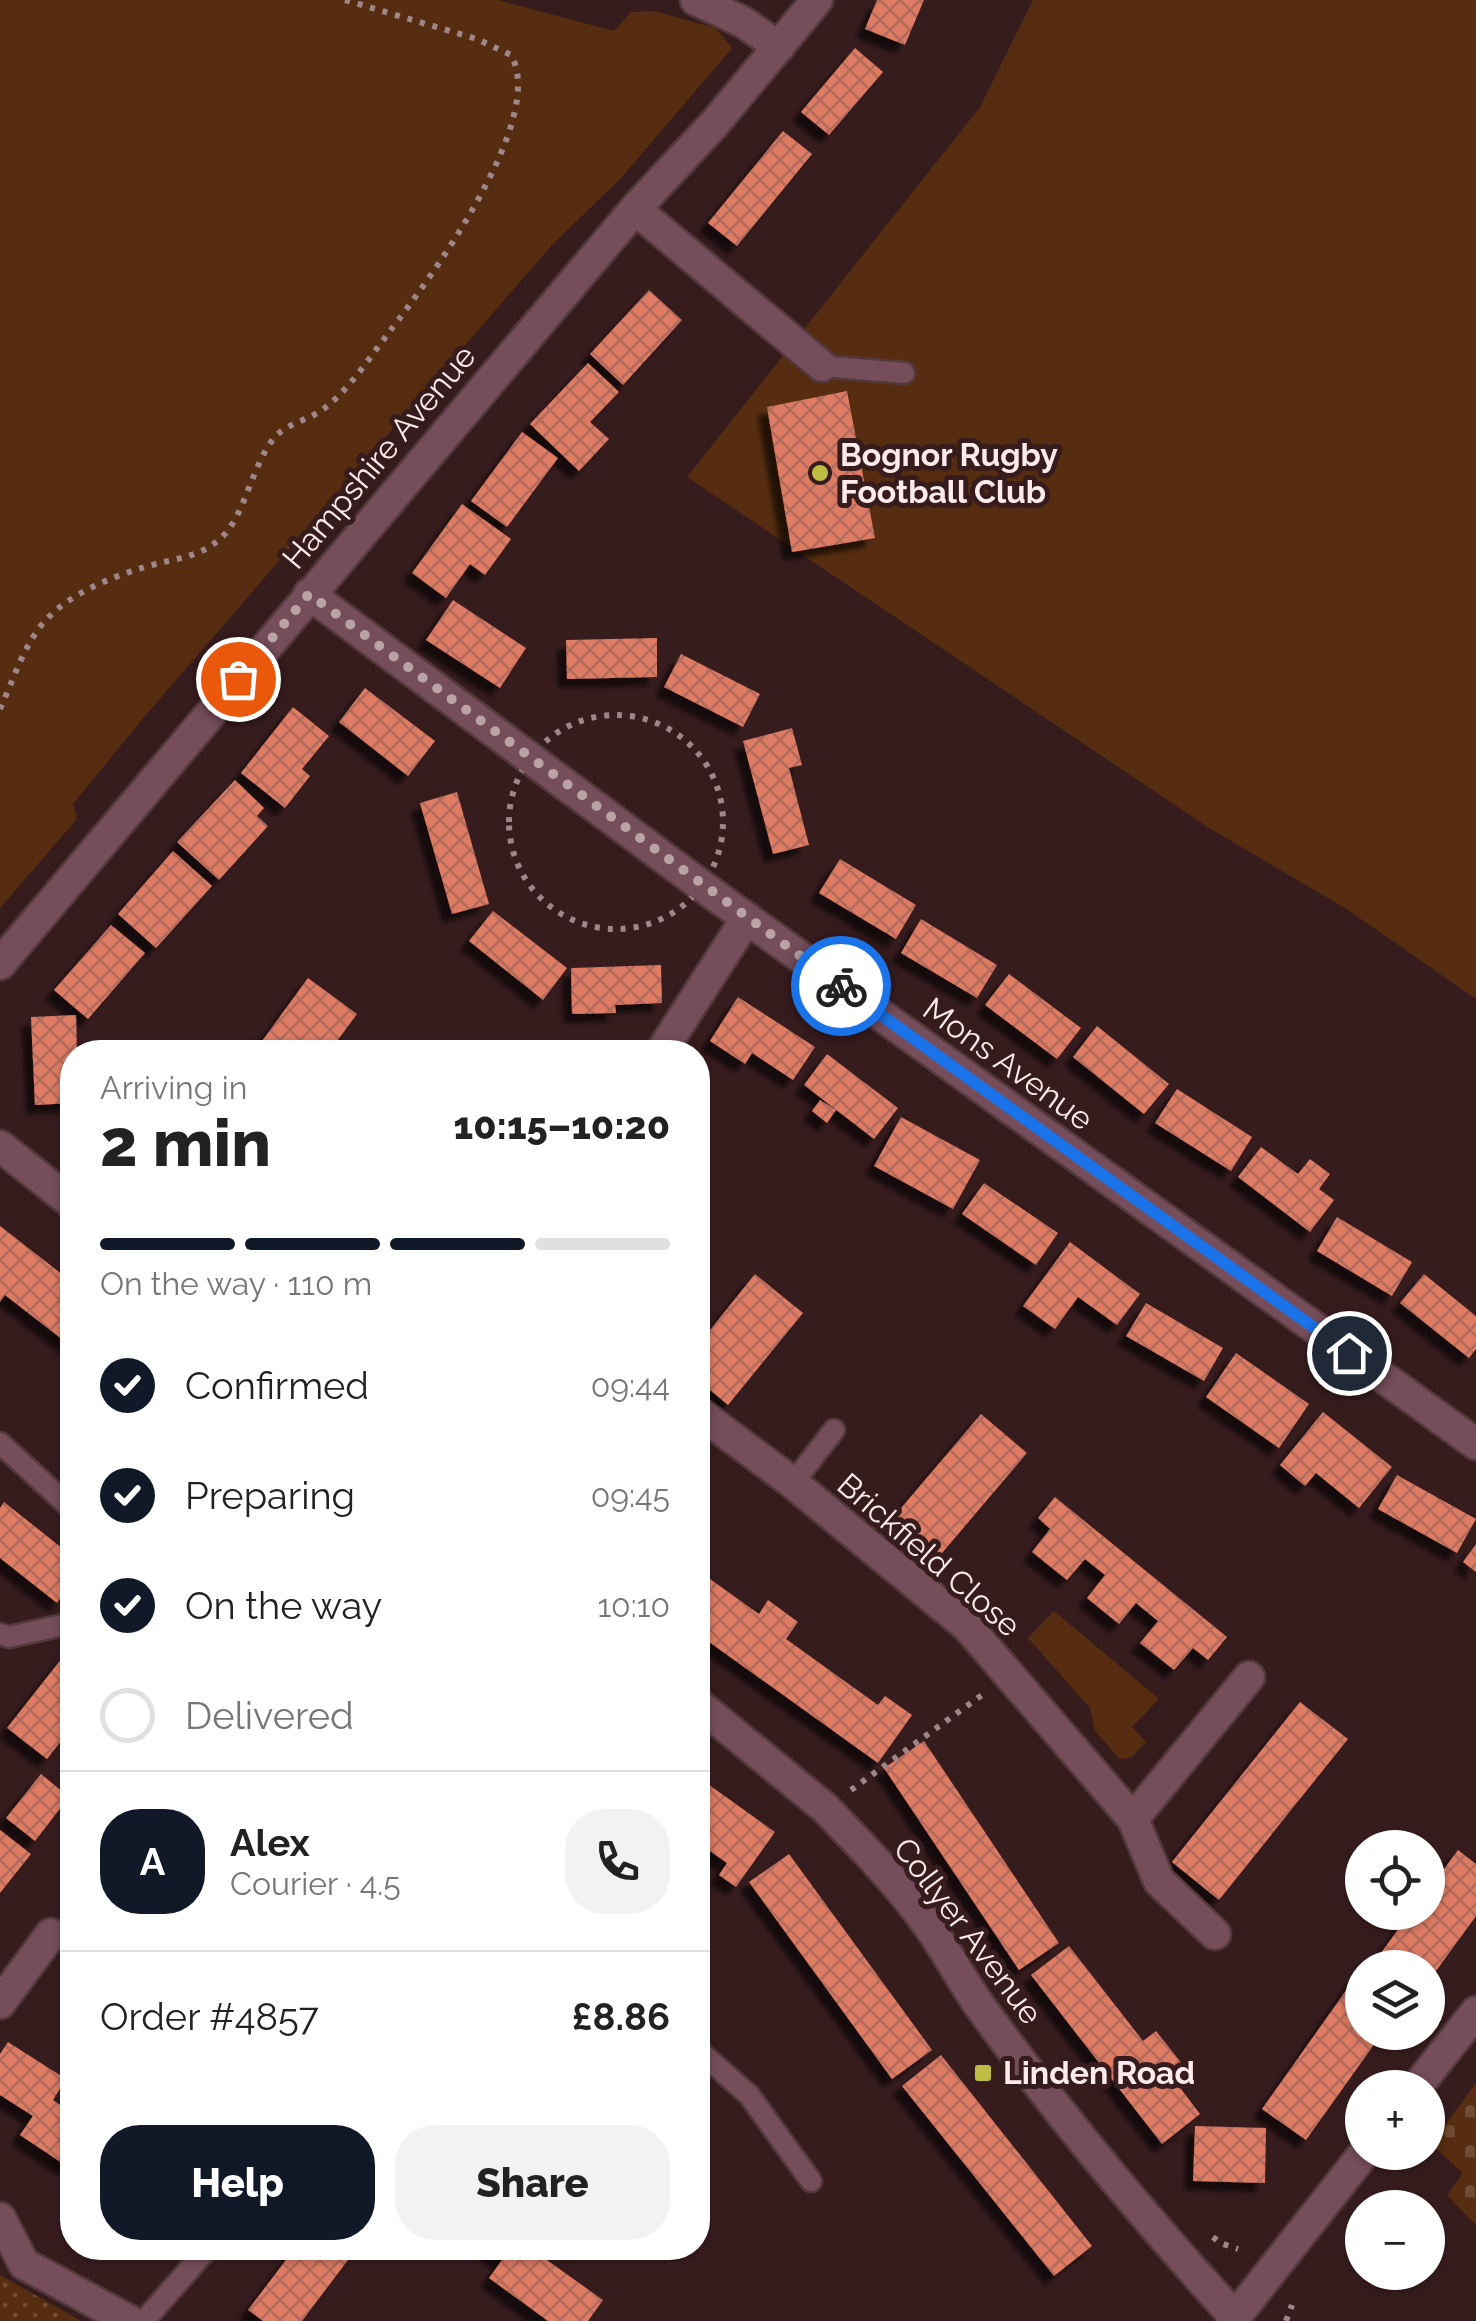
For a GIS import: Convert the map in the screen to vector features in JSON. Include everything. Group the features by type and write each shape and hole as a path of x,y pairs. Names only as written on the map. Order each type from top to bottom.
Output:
{"street":[{"path":"696,0 743,22 778,46"},
{"name":"Hampshire Avenue","path":"0,964 635,209 715,123 817,0"},
{"path":"635,209 822,366"},
{"name":"Mons Avenue","path":"309,594 747,918 1476,1444"},
{"path":"669,1040 747,918"},
{"path":"0,1146 60,1194"},
{"name":"Brickfield Close","path":"710,1421 793,1483 968,1627 1134,1818 1159,1881 1215,1934"},
{"path":"1134,1818 1249,1677"},
{"name":"Collyer Avenue","path":"710,1714 826,1808 924,1920 982,2010 1132,2200 1236,2320"},
{"path":"0,2003 51,1934"},
{"path":"1430,2070 1476,2012"},
{"path":"1236,2320 1351,2170"},
{"path":"0,2218 24,2264 130,2321"}],"lane":[{"path":"822,366 904,373"},
{"path":"793,1483 834,1430"},
{"path":"0,1444 60,1498"},
{"path":"0,1634 9,1636 60,1625"},
{"path":"710,2061 749,2095 811,2180"},
{"path":"144,2321 197,2260"}],"path":[{"path":"0,709 29,646 60,606 124,573 201,553 232,527 262,454 278,433 324,409 347,386 458,236 489,179 510,123 520,80 510,56 477,39 344,0"},
{"path":"826,1808 1010,1674"},
{"path":"1210,2235 1238,2249"}],"green space":[{"path":"0,0 498,0 614,31 631,12 655,11 715,28 732,48 622,177 550,247 145,716 73,804 77,819 0,908"},
{"path":"1033,0 1476,0 1476,999 1345,908 1209,828 687,477 980,107"},
{"path":"1054,1611 1159,1699 1132,1727 1146,1742 1131,1758 1120,1759 1095,1731 1090,1708 1028,1638"},
{"path":"1476,2083 1476,2225 1447,2195 1463,2173 1445,2157 1445,2125"},
{"path":"0,2275 81,2321 0,2321"}],"building":[{"path":"877,0 924,0 905,45 865,29"},
{"path":"855,48 883,72 829,135 801,112"},
{"path":"783,131 812,154 737,246 708,223"},
{"path":"649,290 682,320 623,385 590,354"},
{"path":"588,363 619,392 590,422 609,439 579,471 530,424"},
{"name":"Bognor Rugby Football Club","path":"847,391 875,538 792,552 767,407"},
{"path":"522,432 558,458 507,527 471,501"},
{"path":"462,504 511,539 485,575 470,564 446,598 412,573"},
{"path":"453,600 526,648 500,688 426,640"},
{"path":"657,638 657,677 567,679 566,640"},
{"path":"681,654 760,694 743,727 664,687"},
{"path":"365,688 435,741 408,776 339,722"},
{"path":"293,707 329,736 302,769 310,776 285,808 241,773"},
{"path":"792,728 802,765 789,768 809,845 773,854 743,741"},
{"path":"235,780 264,808 257,816 268,826 219,880 177,842"},
{"path":"457,792 489,904 452,914 420,803"},
{"path":"173,851 212,886 156,948 118,914"},
{"path":"840,859 916,905 896,939 819,893"},
{"path":"493,911 567,968 543,1000 469,941"},
{"path":"921,919 997,965 977,998 901,953"},
{"path":"111,925 145,953 88,1019 54,990"},
{"path":"661,965 662,1003 615,1005 616,1013 572,1014 571,968"},
{"path":"1009,974 1081,1028 1057,1059 985,1005"},
{"path":"308,978 357,1014 338,1040 263,1040"},
{"path":"738,997 815,1047 793,1080 752,1053 745,1064 710,1041"},
{"path":"76,1015 77,1040 60,1040 60,1104 35,1105 31,1017"},
{"path":"1097,1026 1169,1084 1144,1114 1073,1057"},
{"path":"827,1054 898,1108 874,1139 804,1085"},
{"path":"1177,1089 1252,1137 1231,1171 1155,1123"},
{"path":"820,1100 836,1110 827,1123 812,1111"},
{"path":"901,1117 980,1160 953,1209 874,1166"},
{"path":"1261,1147 1298,1174 1310,1159 1330,1174 1319,1189 1334,1200 1310,1232 1238,1177"},
{"path":"984,1183 1058,1233 1036,1265 962,1214"},
{"path":"1337,1217 1412,1262 1392,1296 1317,1251"},
{"path":"0,1226 60,1273 60,1338 5,1295 0,1302"},
{"path":"1070,1242 1140,1294 1117,1325 1078,1297 1055,1329 1023,1306"},
{"path":"755,1274 803,1313 728,1405 710,1390 710,1330"},
{"path":"1424,1274 1476,1316 1476,1349 1469,1358 1400,1303"},
{"path":"1146,1303 1223,1348 1204,1381 1126,1336"},
{"path":"1236,1353 1309,1404 1279,1448 1206,1397"},
{"path":"1323,1412 1392,1467 1359,1508 1316,1473 1305,1486 1280,1465"},
{"path":"981,1414 1027,1453 931,1566 885,1527"},
{"path":"1397,1475 1476,1519 1457,1553 1378,1509"},
{"path":"1055,1497 1227,1637 1208,1660 1193,1648 1174,1670 1140,1643 1158,1621 1136,1603 1119,1624 1087,1598 1105,1575 1085,1559 1067,1580 1032,1552 1050,1529 1038,1518"},
{"path":"4,1502 60,1546 57,1603 0,1558 0,1508"},
{"path":"1476,1544 1476,1572 1463,1562"},
{"path":"710,1579 759,1614 768,1600 798,1622 786,1639 878,1705 885,1696 912,1715 878,1763 710,1643"},
{"path":"60,1661 60,1742 47,1759 7,1728"},
{"path":"1300,1702 1348,1739 1219,1900 1172,1862"},
{"path":"924,1741 1059,1943 1019,1970 884,1768"},
{"path":"41,1774 60,1790 60,1809 35,1841 6,1818"},
{"path":"710,1786 775,1832 736,1887 719,1875 727,1863 710,1851"},
{"path":"0,1830 31,1854 0,1893"},
{"path":"1458,1850 1476,1864 1476,1916 1445,1959 1445,1950 1383,1950 1398,1930 1445,1930 1445,1868"},
{"path":"789,1854 932,2050 892,2079 749,1882"},
{"path":"1069,1946 1143,2041 1156,2031 1191,2075 1178,2085 1200,2114 1162,2144 1031,1975"},
{"path":"1345,1992 1345,2050 1370,2050 1356,2070 1345,2070 1345,2085 1306,2140 1262,2109"},
{"path":"8,2042 60,2075 60,2089 53,2100 60,2105 60,2162 20,2135 33,2116 0,2095 0,2054"},
{"path":"941,2055 1092,2246 1054,2276 902,2086"},
{"path":"1195,2126 1266,2128 1265,2183 1193,2181"},
{"path":"286,2260 348,2260 302,2321 263,2321 248,2310"},
{"path":"502,2260 547,2260 603,2300 588,2321 548,2321 489,2278"}],"way so far":[{"path":"238,679 309,594 841,986"}],"place":[{"name":"Bognor Rugby Football Club","path":"820,473"},
{"name":"Linden Road","path":"983,2073"}],"route":[{"path":"841,986 1349,1353"}]}
